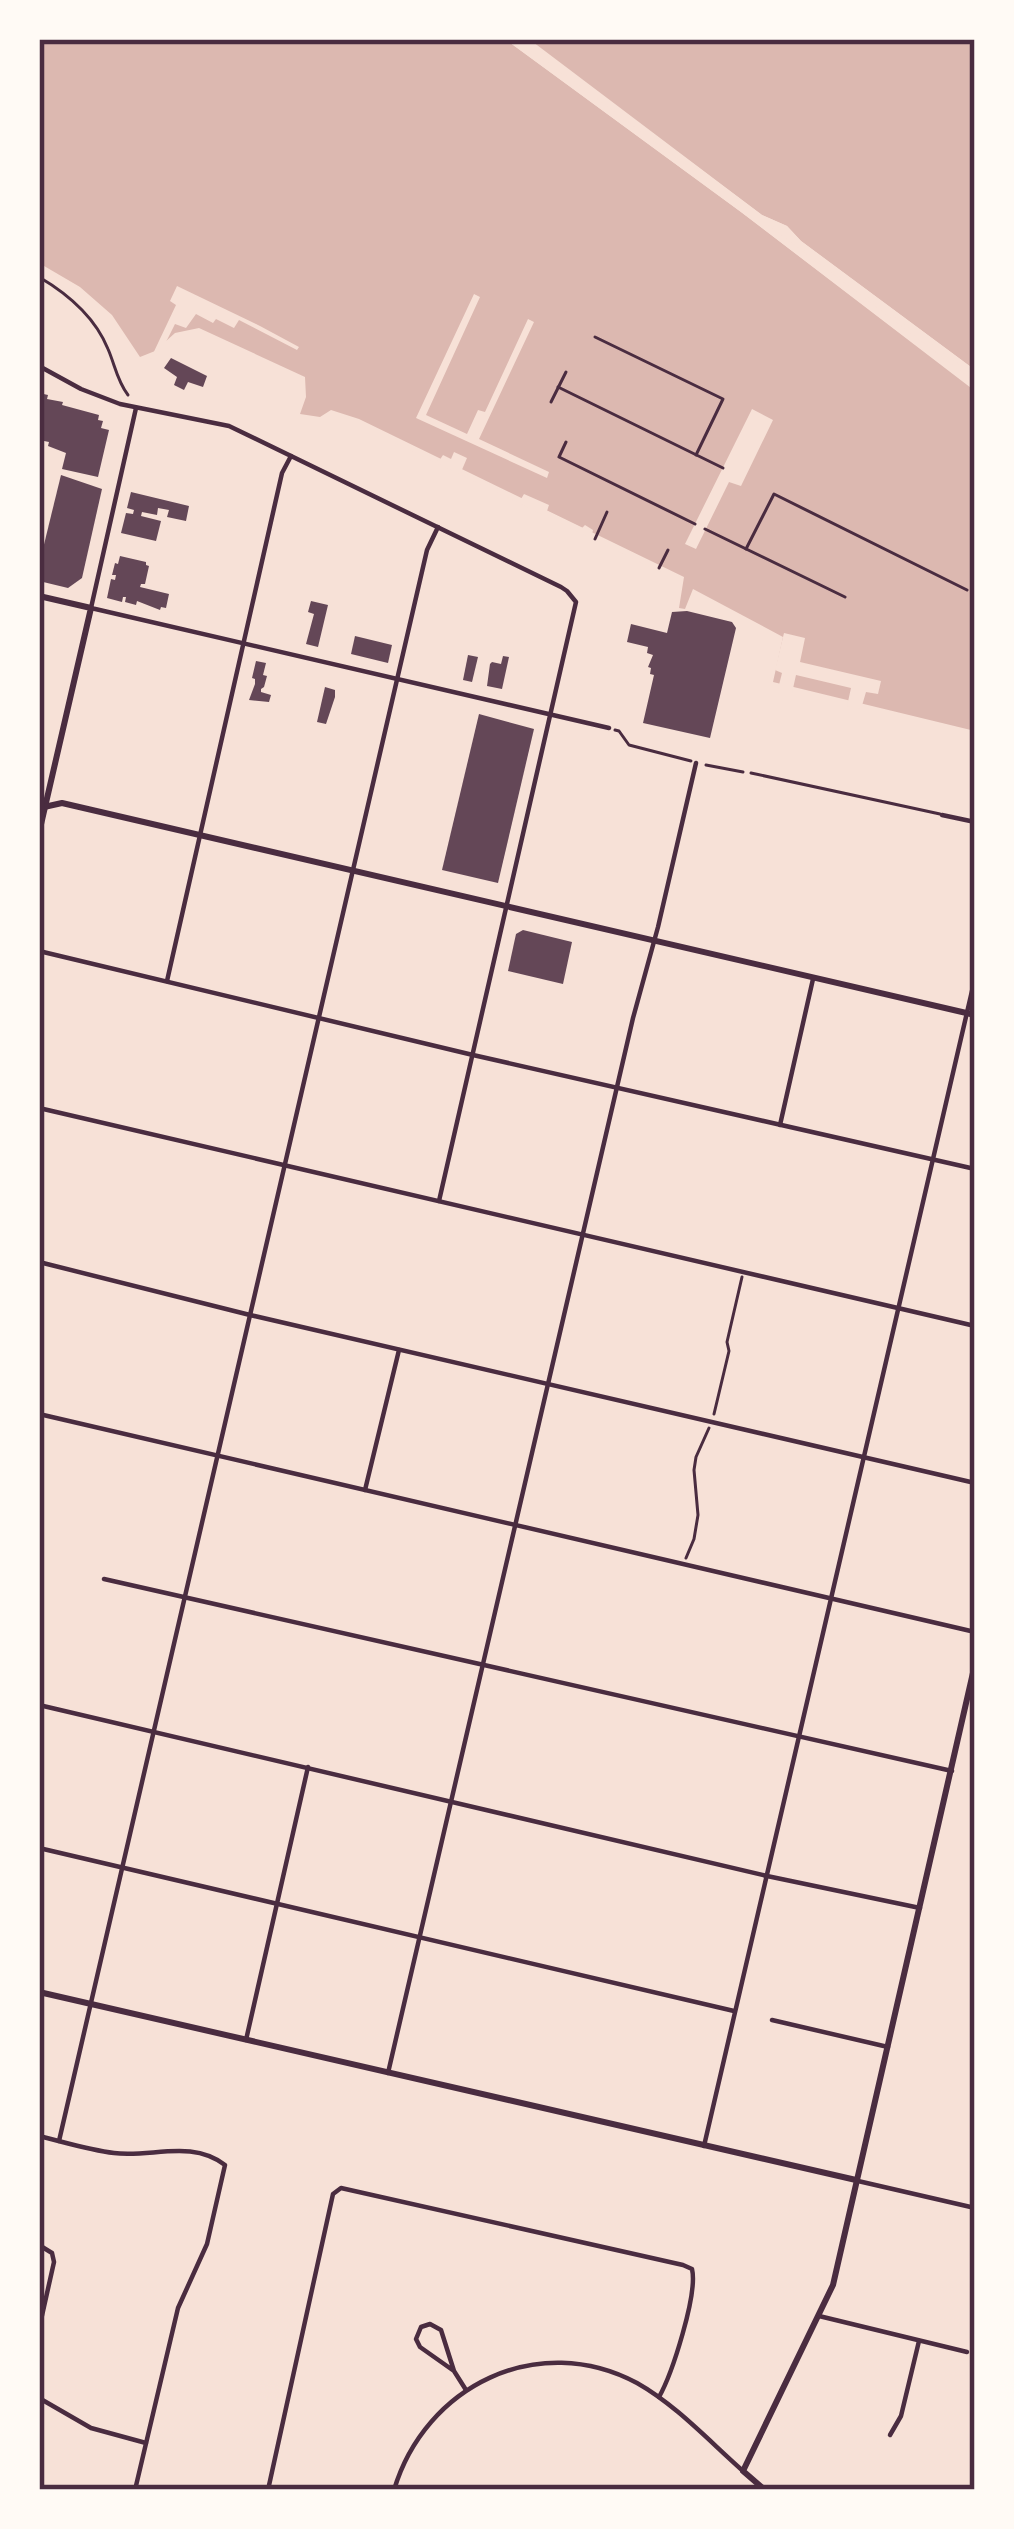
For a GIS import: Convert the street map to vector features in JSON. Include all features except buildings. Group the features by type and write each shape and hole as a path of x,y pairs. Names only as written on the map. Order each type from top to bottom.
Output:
{"street":[{"path":"39,366 100,397 217,422 567,591 576,602 440,1201"},
{"path":"39,833 136,408"},
{"path":"166,981 282,473 291,456"},
{"path":"58,2140 428,550 438,527"},
{"path":"39,596 609,728"},
{"path":"388,2073 632,1018 696,763"},
{"path":"42,808 62,803 971,1014"},
{"path":"942,815 975,822"},
{"path":"39,951 975,1169"},
{"path":"780,1125 813,978"},
{"path":"704,2146 932,1159 971,1014 975,978"},
{"path":"39,1108 975,1326"},
{"path":"39,1262 975,1483"},
{"path":"365,1490 399,1349"},
{"path":"39,1414 975,1632"},
{"path":"104,1579 952,1771"},
{"path":"743,2471 819,2317 836,2272 975,1664"},
{"path":"39,1706 920,1908"},
{"path":"246,2040 308,1767"},
{"path":"39,1848 734,2012"},
{"path":"39,1992 975,2208"},
{"path":"772,2020 887,2047"},
{"path":"39,2136 118,2153 171,2150 212,2156 225,2165 209,2238 178,2308 135,2490"},
{"path":"268,2490 332,2194 341,2188 692,2269 691,2297 670,2375 659,2397"},
{"path":"39,2245 52,2253 54,2262 39,2329"},
{"path":"819,2317 967,2351"},
{"path":"454,2371 420,2347 416,2339 422,2327 430,2324 442,2330 454,2371 466,2390"},
{"path":"890,2435 902,2416 919,2341"},
{"path":"394,2490 417,2439 466,2390 499,2373 554,2363 603,2370 634,2381 659,2397 765,2490"},
{"path":"39,2398 91,2428 146,2443"}],"lane":[{"path":"751,773 942,815"}],"path":[{"path":"39,277 88,315 128,395"},
{"path":"595,337 723,399 696,455"},
{"path":"551,401 566,372"},
{"path":"558,387 723,468"},
{"path":"566,442 559,457 695,524"},
{"path":"746,549 773,494 967,590"},
{"path":"595,539 608,512"},
{"path":"705,529 845,597"},
{"path":"659,568 668,550"},
{"path":"619,731 628,745 653,752"}],"shaded area":[{"path":"39,39 505,39 741,212 975,390 975,731 773,682 783,637 693,589 685,609 679,608 684,577 359,419 331,410 320,417 300,414 306,397 305,377 199,328 175,333 140,357 112,315 80,287 39,263"},
{"path":"529,39 975,39 975,370 787,226 762,215"}],"pier":[{"path":"505,39 515,39 693,170 523,40 541,50 762,215 787,226 975,370 975,376 783,231 767,224 975,382 975,391 741,212"},
{"path":"177,286 299,347 239,320 234,328 196,314 186,328 175,324 160,354 150,360 176,305 170,301"},
{"path":"474,294 480,297 426,415 467,434 478,410 485,412 528,319 534,322 479,439 549,472 547,478 416,418"},
{"path":"752,409 773,420 741,486 729,482 696,549 685,544"},
{"path":"390,436 439,461 443,455 451,459 454,452 467,458 461,472 521,499 524,494 549,505 547,511 582,528 585,525 592,534 669,571 667,575 387,439"},
{"path":"784,633 805,638 800,662 881,681 878,694 866,692 861,709 847,706 851,688 796,675 792,693 778,689 782,673 775,670"}]}
